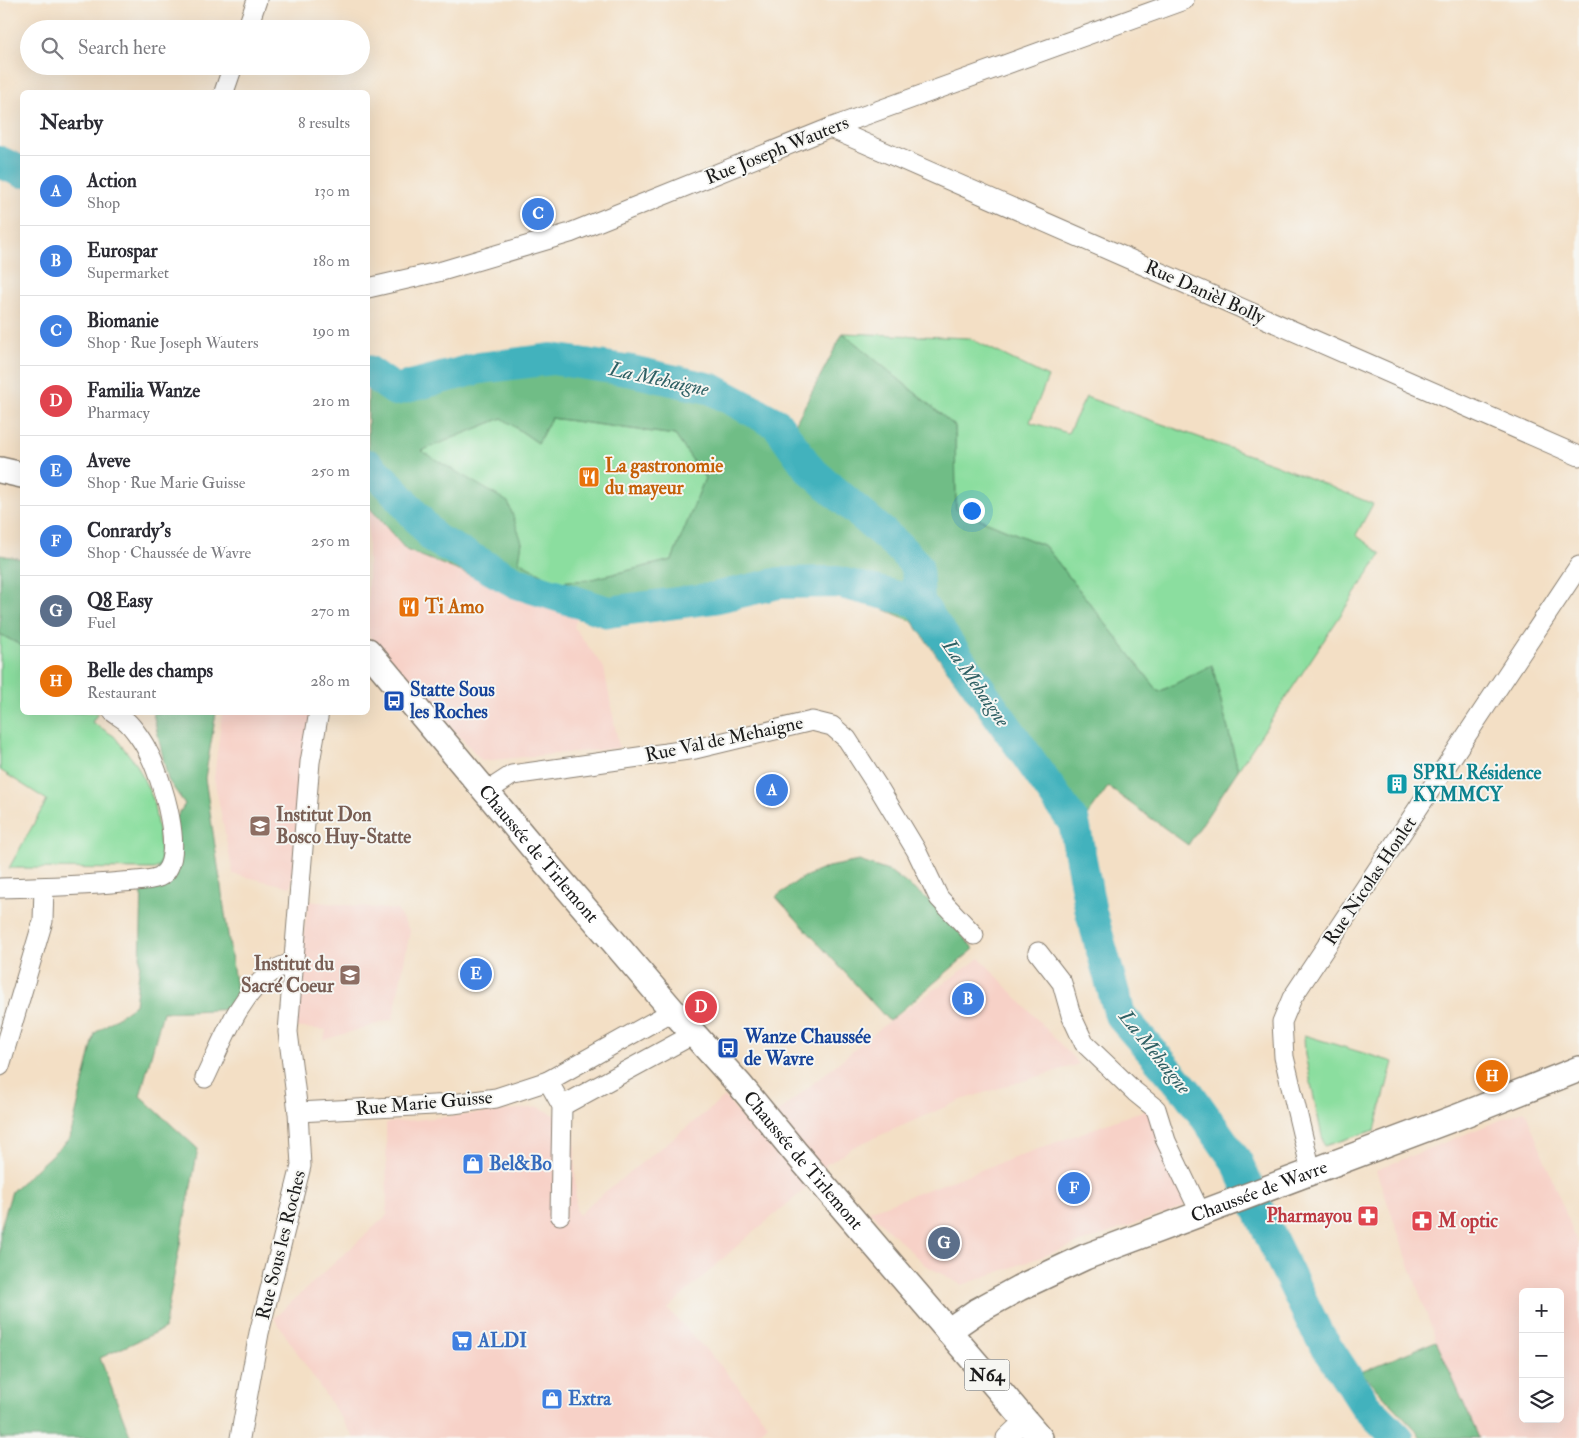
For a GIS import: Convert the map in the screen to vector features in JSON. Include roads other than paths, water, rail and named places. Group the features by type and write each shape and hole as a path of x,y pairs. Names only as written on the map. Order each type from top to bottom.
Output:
{"main road":[{"path":"0,470 20,475"},
{"name":"Chaussée de Tirlemont","path":"370,653 486,792 673,1011 740,1085 1032,1429"},
{"name":"Chaussée de Wavre","path":"948,1331 977,1311 1019,1288 1085,1257 1237,1198 1460,1116 1579,1069"}],"street":[{"path":"250,20 257,0"},
{"name":"Rue Joseph Wauters","path":"370,288 442,271 570,232 830,128 1184,0"},
{"path":"225,90 230,75"},
{"name":"Rue Danièl Bolly","path":"830,128 1579,456"},
{"name":"Rue Nicolas Honlet","path":"1310,1171 1284,1057 1282,1022 1292,998 1579,566"},
{"path":"0,888 98,884 150,879 161,876 169,867 173,854 171,826 164,789 148,751 127,721 118,715"},
{"name":"Rue Sous les Roches","path":"240,1438 259,1333 301,1166 298,1112 288,1032 310,762 318,715"},
{"name":"Rue Val de Mehaigne","path":"486,792 512,775 695,748 812,721 832,726 847,739 880,790 916,850 939,898 974,935"},
{"path":"0,1066 43,921 44,887"},
{"path":"1038,952 1062,983 1071,1015 1084,1043 1156,1109 1166,1141 1200,1212"},
{"path":"205,1078 239,1009 255,987 275,970 294,962"},
{"name":"Rue Marie Guisse","path":"298,1112 453,1104 496,1098 548,1081 673,1011"},
{"path":"562,1106 694,1034"},
{"path":"548,1081 562,1106 560,1215"},
{"path":"1006,1438 1032,1429"}],"waterway":[{"name":"La Mehaigne","path":"0,162 20,171"},
{"name":"La Mehaigne","path":"370,372 395,390 480,368 552,359 632,371 712,389 777,424 809,469 898,546 917,566 919,602"},
{"name":"La Mehaigne","path":"370,467 390,486 435,539 517,583 608,612 714,598 779,583 837,582 919,602 1074,823 1091,912 1120,1015 1189,1094 1237,1162 1316,1330 1365,1405 1398,1438"}],"place":[{"name":"Biomanie","path":"538,214"},
{"name":"La gastronomie du mayeur","path":"589,477"},
{"name":"Ti Amo","path":"409,607"},
{"name":"Statte Sous les Roches","path":"394,701"},
{"name":"SPRL Résidence KYMMCY","path":"1397,784"},
{"name":"Action","path":"772,790"},
{"name":"Institut Don Bosco Huy-Statte","path":"260,826"},
{"name":"Aveve","path":"476,974"},
{"name":"Institut du Sacré Coeur","path":"350,975"},
{"name":"Eurospar","path":"968,999"},
{"name":"Familia Wanze","path":"701,1007"},
{"name":"Wanze Chaussée de Wavre","path":"728,1048"},
{"name":"Belle des champs","path":"1492,1076"},
{"name":"Bel&Bo","path":"473,1164"},
{"name":"Conrardy's","path":"1074,1188"},
{"name":"Pharmayou","path":"1368,1216"},
{"name":"M optic","path":"1422,1221"},
{"name":"Q8 Easy","path":"944,1243"},
{"name":"ALDI","path":"462,1341"},
{"name":"Extra","path":"552,1399"}]}
